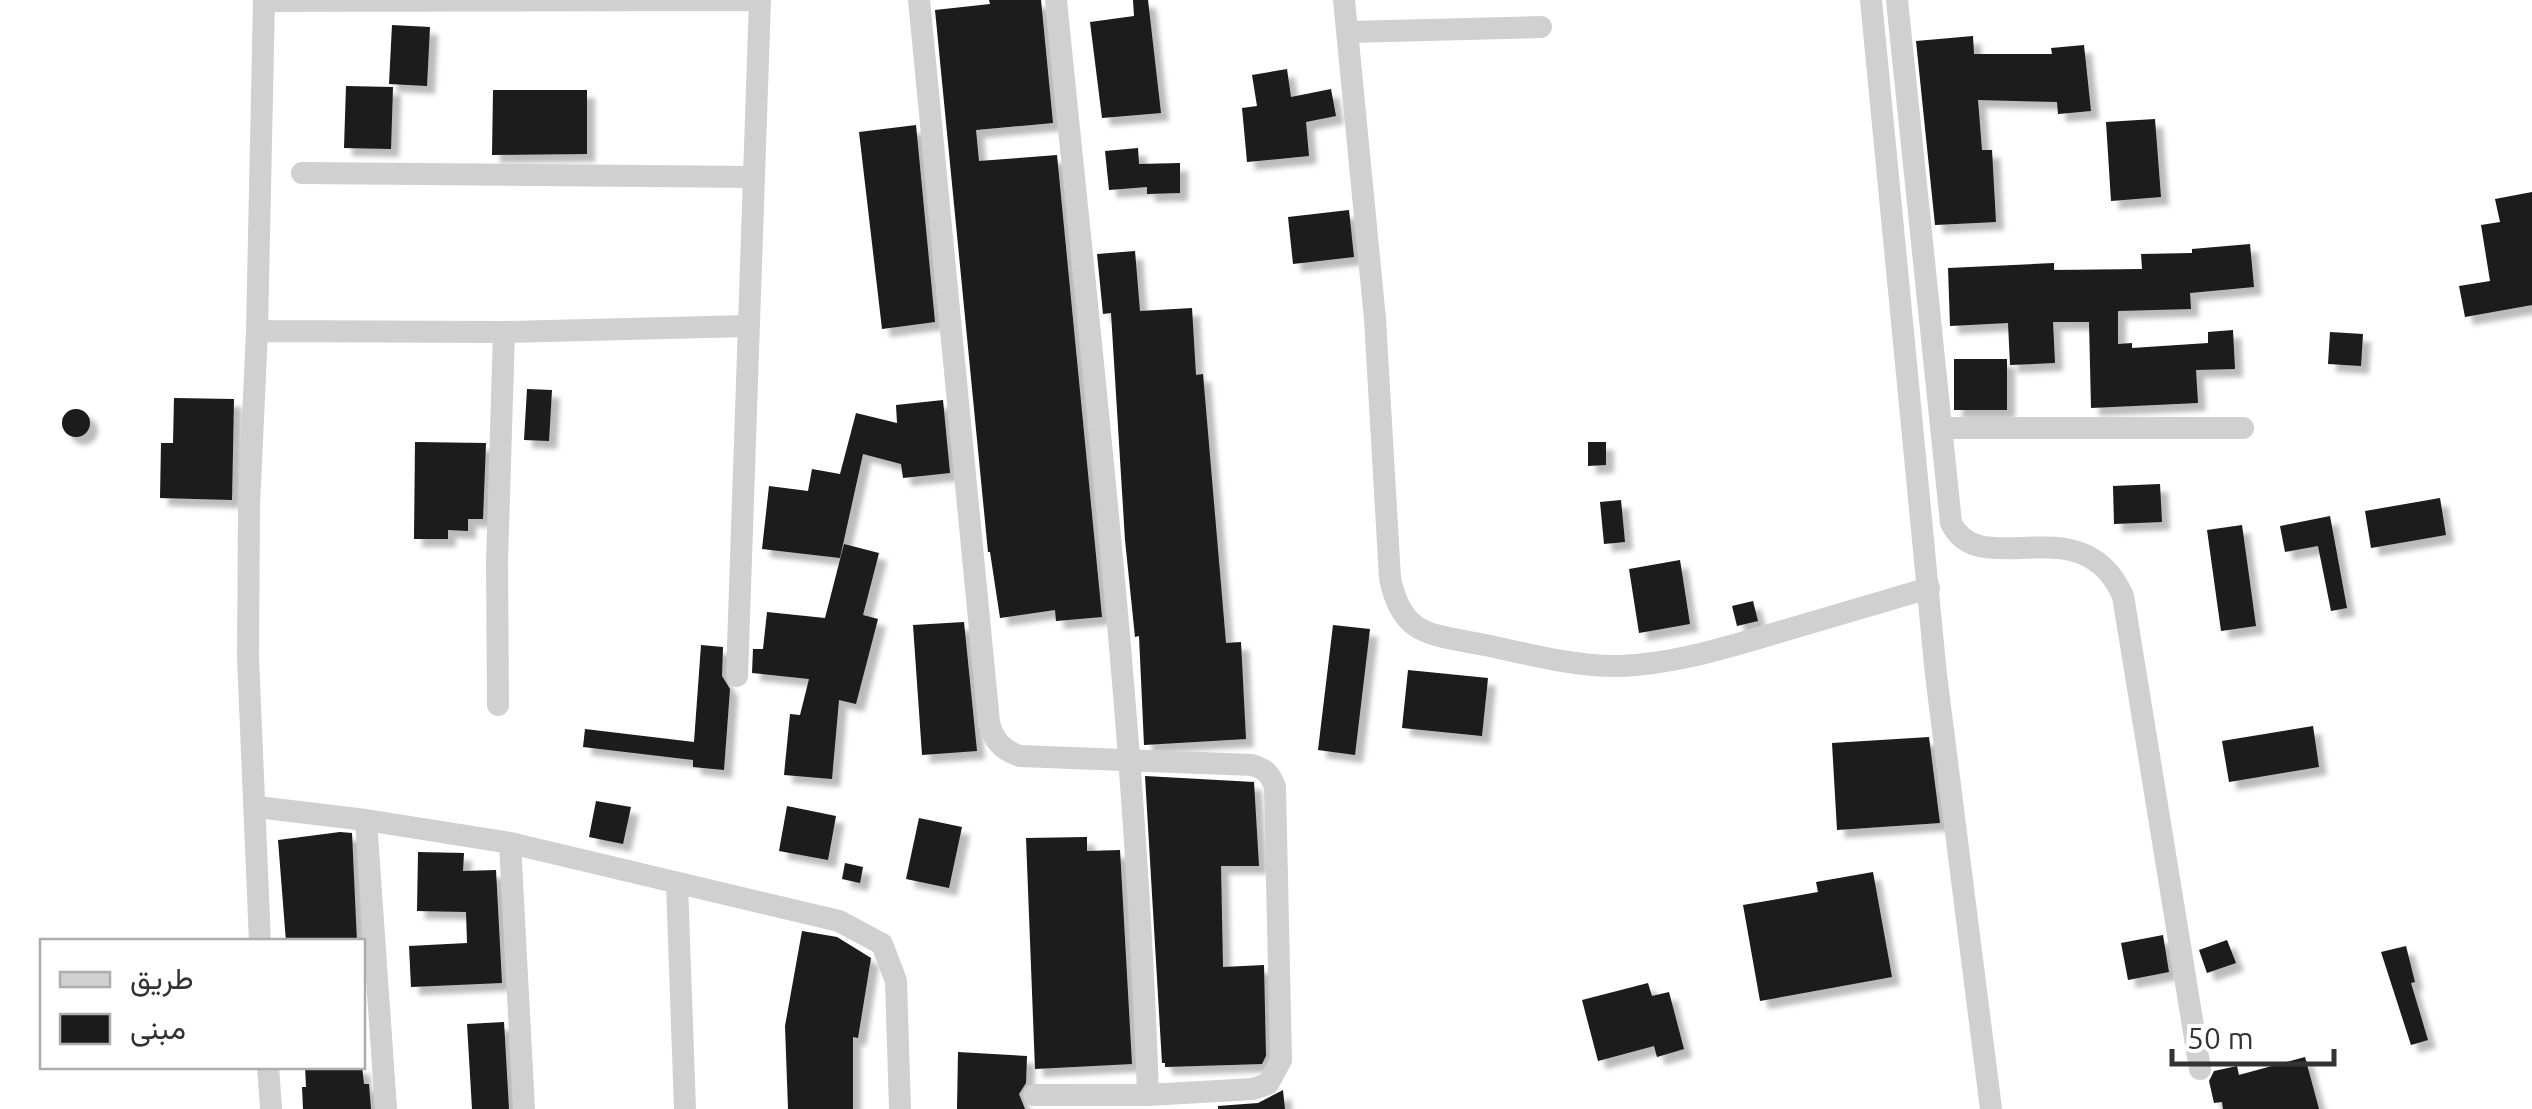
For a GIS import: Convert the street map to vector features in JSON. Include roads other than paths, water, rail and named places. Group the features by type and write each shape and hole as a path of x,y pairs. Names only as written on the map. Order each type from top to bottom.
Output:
{"street":[{"path":"260,939 248,658 264,0 760,0 737,676"},
{"path":"919,0 991,730 999,744 1020,756 1252,765 1264,768 1275,786 1280,1060 1268,1084 1254,1089 1148,1095 1034,1095"},
{"path":"1056,0 1131,758 1143,931 1148,1095"},
{"path":"1344,0 1375,319 1390,578 1395,603 1406,621 1429,632 1510,650 1618,666 1669,661 1929,588"},
{"path":"1871,0 1938,693 1991,1109"},
{"path":"1896,0 1951,523 1962,540 1980,548 2075,550 2106,566 2124,596 2200,1068"},
{"path":"1348,32 1541,28"},
{"path":"302,173 752,177"},
{"path":"257,331 504,332 748,326"},
{"path":"498,705 497,562 504,332"},
{"path":"1941,428 2242,428"},
{"path":"257,807 510,842 839,921 882,944 896,981 900,1109"},
{"path":"366,820 386,1109"},
{"path":"510,842 524,1109"},
{"path":"677,884 685,1109"},
{"path":"268,1069 271,1109"}]}
